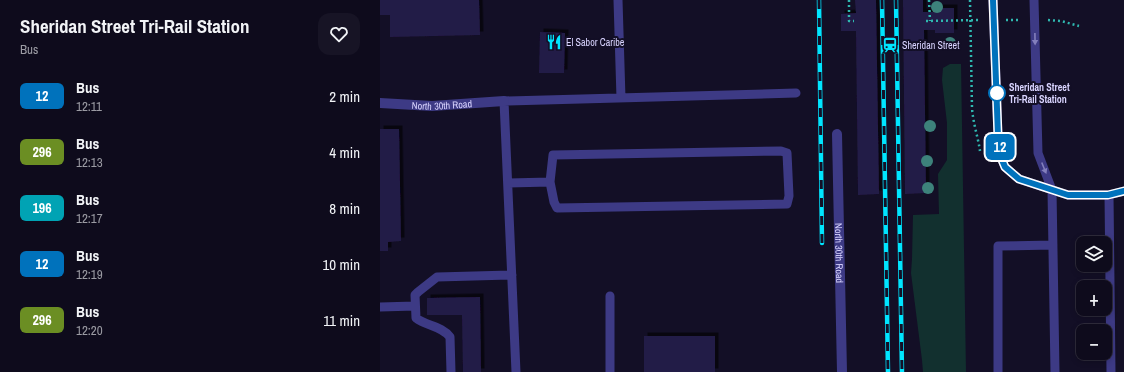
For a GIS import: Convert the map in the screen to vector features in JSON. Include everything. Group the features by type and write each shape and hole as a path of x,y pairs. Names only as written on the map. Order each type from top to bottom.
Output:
{"street":[{"name":"North 30th Road","path":"380,103 432,106 504,101"},
{"name":"North 30th Road","path":"837,134 842,372"}],"lane":[{"path":"618,0 621,98"},
{"path":"993,0 998,128 1000,155 1005,167 1019,179 1068,195 1108,195 1124,191"},
{"path":"1034,0 1038,153 1052,190 1055,372"},
{"path":"516,372 504,101 796,93"},
{"path":"781,151 787,153 789,196 786,204 557,208 554,202 550,182 553,155 781,151"},
{"path":"508,183 550,182"},
{"path":"1108,195 1110,372"},
{"path":"998,372 998,246 1053,245"},
{"path":"451,372 450,337 447,333 416,318 414,298 418,292 436,277 512,275"},
{"path":"610,296 610,372"},
{"path":"380,307 415,306"}],"path":[{"path":"849,0 849,21 854,21"},
{"path":"929,0 930,20"},
{"path":"970,0 972,108 973,120 979,140 980,151"},
{"path":"926,20 981,20"},
{"path":"1004,20 1022,20"},
{"path":"1044,20 1061,21 1079,26"}],"green space":[{"path":"950,64 961,64 966,372 923,372 911,273 913,215 939,214 938,174 947,160 947,123 942,80 943,68"}],"building":[{"path":"380,0 479,0 480,35 390,37 390,15 380,15"},
{"path":"855,0 876,0 879,194 858,195 856,31 841,31 841,14 856,13"},
{"path":"903,0 923,0 923,12 934,12 934,8 954,8 954,33 935,33 935,30 924,30 926,193 905,194"},
{"path":"540,32 565,33 564,73 539,73"},
{"path":"380,129 399,129 401,241 388,242 388,251 380,251"},
{"path":"480,297 481,372 463,372 462,315 427,315 427,298"},
{"path":"644,336 715,336 715,372 644,372"}],"railway":[{"path":"819,0 822,243"},
{"path":"882,0 888,372"},
{"path":"896,0 902,372"}],"bus line":[{"name":"12","path":"993,0 998,136 1000,155 1005,167 1019,179 1068,195 1108,195 1124,191"}],"place":[{"name":"El Sabor Caribe","path":"554,42"},
{"name":"Sheridan Street","path":"890,45"},
{"name":"Sheridan Street Tri-Rail Station","path":"997,93"}]}
